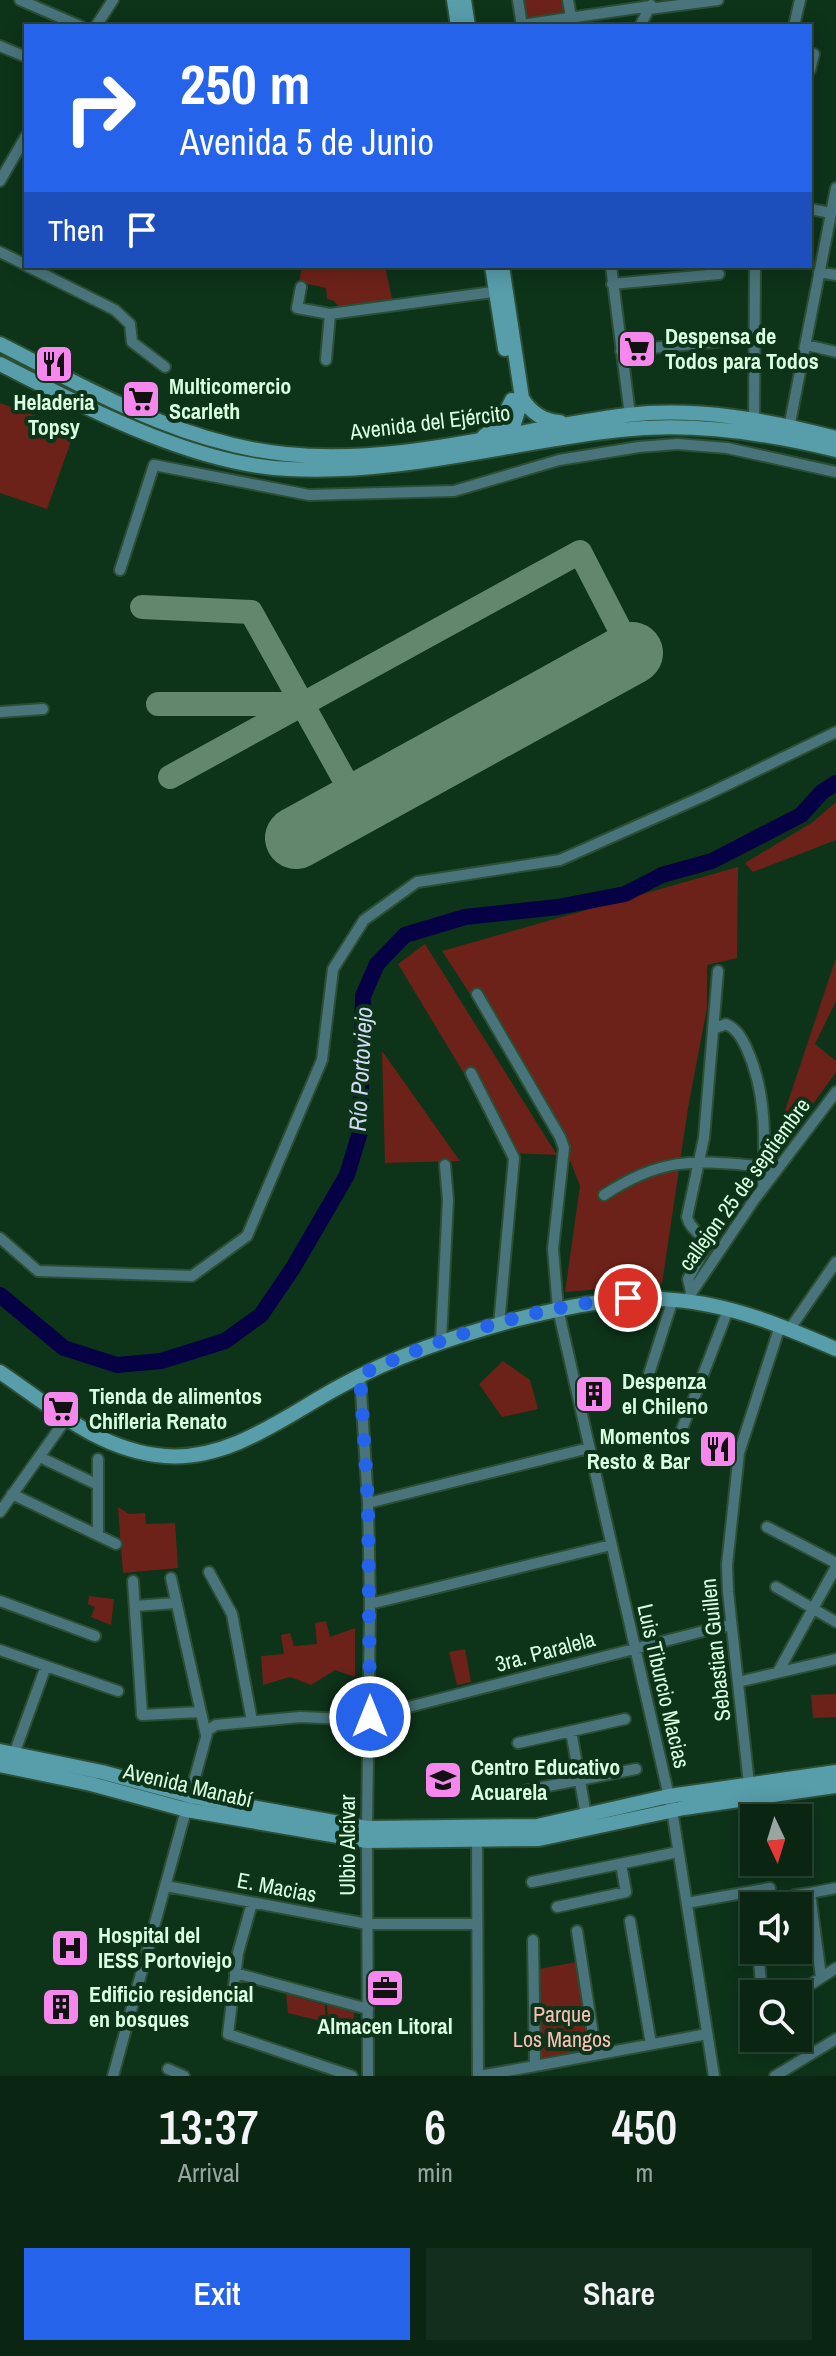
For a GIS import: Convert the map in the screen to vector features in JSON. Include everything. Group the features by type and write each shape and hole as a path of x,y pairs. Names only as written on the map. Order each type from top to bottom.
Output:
{"main road":[{"path":"454,0 458,24"},
{"path":"464,0 468,24"},
{"path":"493,268 501,290"},
{"path":"480,446 508,434 518,414 501,290 502,268"},
{"name":"Avenida del Ejército","path":"0,344 150,418 207,439 298,455 371,455 554,439 622,429 754,426"},
{"name":"Avenida del Ejército","path":"0,364 181,447 232,461 286,469 333,470 397,464 480,446"},
{"path":"517,399 540,417 553,422 575,423"},
{"path":"480,446 517,399"},
{"name":"Avenida del Ejército","path":"508,434 630,415 688,413 836,438"},
{"path":"518,414 533,430 554,439"},
{"name":"Avenida del Ejército","path":"788,432 836,450"},
{"path":"0,1372 66,1419 110,1444 168,1456 200,1454 260,1432 360,1375 441,1341 558,1309 609,1300 684,1297 835,1345"},
{"name":"Avenida Manabí","path":"7,1752 102,1772 189,1803"},
{"name":"Avenida Manabí","path":"0,1765 367,1835 477,1834"},
{"path":"477,1834 539,1839 749,1784 836,1772"},
{"path":"477,1834 670,1803 836,1786"}],"street":[{"path":"20,0 75,24"},
{"path":"97,24 113,0"},
{"path":"518,0 522,24"},
{"path":"568,0 571,17"},
{"path":"528,24 651,5 718,0"},
{"path":"794,24 800,0"},
{"path":"641,24 651,5"},
{"path":"0,46 24,56"},
{"path":"812,62 814,54"},
{"path":"0,181 4,165 24,139"},
{"path":"788,432 836,190"},
{"path":"812,209 831,213"},
{"path":"0,252 24,264"},
{"path":"31,268 115,310 130,324 132,342 136,347 165,367"},
{"path":"611,268 630,415"},
{"path":"754,426 755,268"},
{"path":"819,272 836,275"},
{"path":"612,284 719,274"},
{"path":"301,287 297,308 330,314 501,290"},
{"path":"326,360 330,314"},
{"path":"621,351 724,341"},
{"path":"806,345 836,352"},
{"path":"120,570 154,465 309,495 454,491 559,460 677,444 727,448 836,472"},
{"path":"0,712 43,709"},
{"path":"0,1238 38,1271 192,1276 247,1236 322,1060 333,969 364,920 417,882 560,860 706,795 836,732"},
{"path":"648,1377 684,1297 688,1279 707,1245 692,1229 687,1217 700,1160 718,971"},
{"name":"Luis Tiburcio Macias","path":"477,994 564,1148 553,1249 558,1309 670,1803 714,2076"},
{"path":"713,1029 720,1025 731,1026 742,1039 754,1065 765,1126 763,1188"},
{"path":"471,1073 514,1158 499,1325"},
{"name":"callejon 25 de septiembre","path":"684,1297 836,1092"},
{"path":"604,1195 648,1170 700,1160 778,1168"},
{"path":"441,1341 448,1200 445,1165"},
{"name":"Sebastian Guillen","path":"749,1784 727,1580 735,1478 741,1444 784,1328 836,1262"},
{"path":"682,1429 728,1310"},
{"name":"Ulbio Alcívar","path":"360,1375 368,1503 370,1604 368,2076"},
{"path":"0,1512 66,1419"},
{"path":"368,1503 589,1448"},
{"path":"98,1459 98,1534"},
{"path":"46,1460 98,1485"},
{"path":"12,1494 116,1544"},
{"path":"767,1527 836,1565 778,1672"},
{"path":"370,1604 611,1545"},
{"path":"209,1572 232,1614 252,1721"},
{"path":"113,2076 206,1737 171,1578"},
{"path":"133,1581 142,1715 200,1712"},
{"path":"776,1587 836,1622"},
{"path":"0,1601 95,1636"},
{"path":"135,1606 175,1603"},
{"name":"3ra. Paralela","path":"206,1737 208,1730 216,1725 300,1717 370,1718 731,1624"},
{"path":"0,1650 118,1691"},
{"path":"738,1682 836,1659"},
{"path":"7,1752 46,1666"},
{"path":"518,1743 625,1719"},
{"path":"571,1731 586,1815"},
{"path":"523,1791 636,1769"},
{"path":"477,1834 478,2076 707,2034"},
{"path":"532,1882 678,1852"},
{"path":"557,1907 626,1892 621,1864"},
{"name":"E. Macias","path":"166,1886 367,1924 477,1924"},
{"path":"687,1903 770,1888"},
{"path":"812,1893 836,1888"},
{"path":"252,1903 238,1953 228,2034 352,2076"},
{"path":"812,1908 821,1977"},
{"path":"630,1921 651,2044"},
{"path":"577,1931 596,2054"},
{"path":"533,1940 535,2066"},
{"path":"812,1983 836,1968"},
{"path":"235,1973 368,2009"},
{"path":"776,2076 836,2039"},
{"path":"168,2069 184,2076"}],"green space":[{"path":"522,0 564,0 567,14 525,20"},
{"path":"302,268 385,268 392,299 339,307 327,299 326,288 299,282"},
{"path":"0,403 75,430 47,509 0,493"},
{"path":"836,802 836,840 753,872 745,863 813,822"},
{"path":"738,867 737,958 707,965 707,1008 688,1108 662,1284 565,1292 580,1186 558,1129 442,951"},
{"path":"425,944 557,1155 512,1153 398,964"},
{"path":"836,958 836,1001 815,1044 836,1061 836,1072 765,1171"},
{"path":"382,1051 460,1161 385,1163"},
{"path":"503,1361 530,1380 538,1409 502,1417 479,1384"},
{"path":"118,1507 129,1514 145,1513 146,1524 175,1523 178,1568 123,1573"},
{"path":"89,1596 114,1599 111,1625 91,1617 95,1607 88,1604"},
{"path":"326,1621 330,1637 355,1628 355,1677 335,1670 311,1685 290,1677 263,1685 261,1656 284,1654 281,1635 290,1633 294,1646 317,1644 315,1623"},
{"path":"465,1649 471,1682 457,1685 449,1652"},
{"path":"836,1694 836,1717 813,1718 811,1695"},
{"name":"Parque Los Mangos","path":"576,1962 588,2050 540,2058 539,1969"},
{"path":"286,1994 325,2005 325,2022 288,2013"},
{"path":"327,2005 354,2012 354,2035 329,2034"}],"waterway":[{"name":"Río Portoviejo","path":"0,1295 64,1348 117,1365 161,1361 225,1341 261,1315 293,1268 347,1175 360,1132 363,996 377,964 405,935 465,917 558,907 625,894 662,875 712,861 801,815 822,792 836,783"}],"taxiway":[{"path":"170,777 580,552 632,653"},
{"path":"142,607 251,612 358,804"},
{"path":"158,704 300,704"}],"runway":[{"path":"296,838 632,653"}],"place":[{"name":"Despensa de Todos para Todos","path":"637,349"},
{"name":"Heladeria Topsy","path":"54,364"},
{"name":"Multicomercio Scarleth","path":"141,399"},
{"name":"Despenza el Chileno","path":"594,1394"},
{"name":"Tienda de alimentos Chifleria Renato","path":"61,1409"},
{"name":"Momentos Resto & Bar","path":"718,1449"},
{"name":"Centro Educativo Acuarela","path":"443,1780"},
{"name":"Hospital del IESS Portoviejo","path":"70,1948"},
{"name":"Almacen Litoral","path":"385,1988"},
{"name":"Edificio residencial en bosques","path":"61,2007"}],"route":[{"path":"370,1717 368,1503 360,1375 408,1353 471,1332 558,1309 628,1298"}]}
